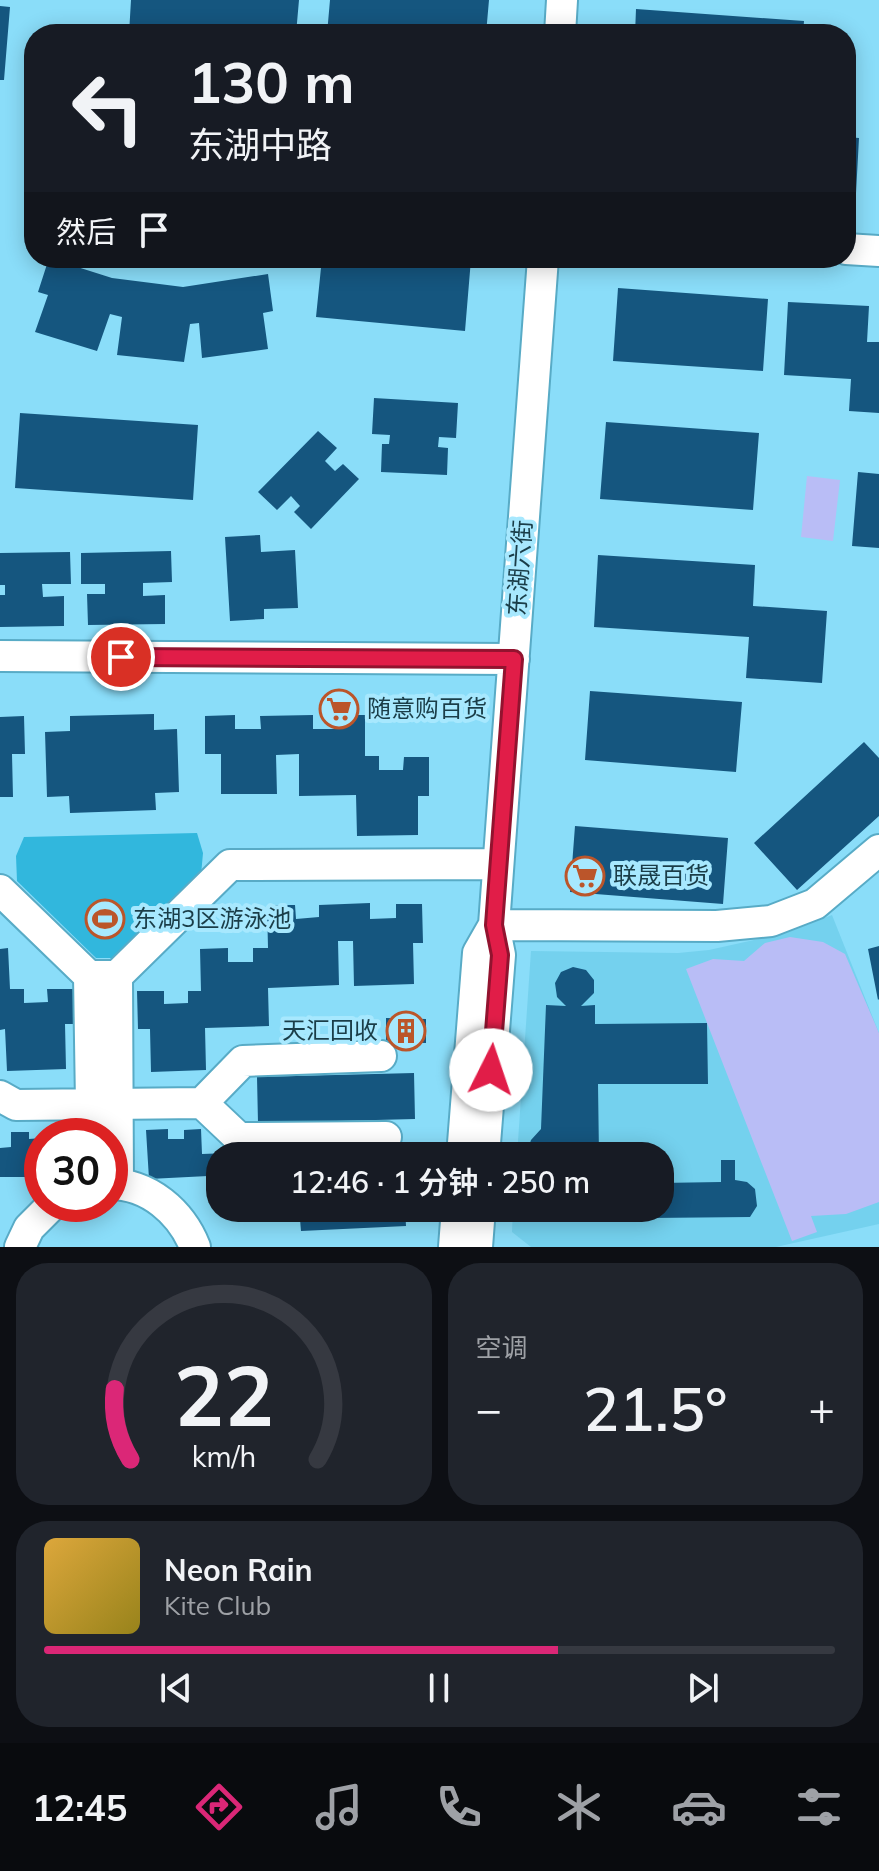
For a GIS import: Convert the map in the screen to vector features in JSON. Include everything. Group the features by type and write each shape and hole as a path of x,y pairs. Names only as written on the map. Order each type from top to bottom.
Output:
{"street":[{"path":"561,24 562,0"},
{"path":"856,250 879,251"},
{"name":"东湖六街","path":"485,1142 500,955 494,925 542,268"},
{"path":"0,656 514,659"},
{"path":"494,925 717,926 771,921 815,904 879,850"},
{"path":"106,1118 103,976 230,865 498,864"},
{"path":"0,890 103,976"},
{"name":"东湖六街","path":"463,1142 478,953 494,925"},
{"path":"202,1103 243,1061 381,1056"},
{"path":"5,1106 202,1103 239,1138 386,1137"},
{"path":"96,1118 104,1104"},
{"path":"128,1187 162,1202 183,1223 195,1247"},
{"path":"20,1247 35,1222"},
{"path":"454,1247 456,1222"},
{"path":"477,1247 479,1222"}],"shaded area":[{"path":"807,476 840,480 833,541 801,537"},
{"name":"东湖3区游泳池","path":"197,833 203,853 201,875 114,958 96,958 17,881 16,856 24,837"},
{"path":"832,915 879,1033 879,1224 776,1247 531,1247 512,1232 512,1222 674,1222 674,1142 518,1142 531,951 678,953 709,950 786,933"},
{"path":"790,937 823,942 845,954 879,1033 879,1202 846,1214 811,1216 817,1232 792,1241 686,969 713,959 744,961 765,943"}],"building":[{"path":"131,0 299,0 297,24 130,24"},
{"path":"330,0 489,0 487,24 328,24"},
{"path":"0,6 10,7 4,80 0,80"},
{"path":"636,9 804,21 804,24 635,24"},
{"path":"856,138 859,138 856,193"},
{"path":"46,268 80,268 112,278 183,287 268,274 273,311 263,313 268,349 202,358 199,323 190,324 184,362 117,355 122,317 110,314 97,351 35,332 48,295 38,292"},
{"path":"321,268 470,268 465,331 316,317"},
{"path":"618,288 768,299 763,371 613,361"},
{"path":"788,302 869,306 867,342 879,342 879,413 849,411 851,379 784,375"},
{"path":"374,398 458,403 456,438 439,437 438,447 448,448 447,475 381,472 382,444 389,444 390,435 372,434"},
{"path":"20,413 198,425 193,500 15,488"},
{"path":"606,422 759,433 753,510 600,499"},
{"path":"318,431 337,448 325,461 335,471 343,464 359,479 311,529 294,512 300,506 291,496 277,510 258,492"},
{"path":"858,472 879,474 879,548 852,546"},
{"path":"260,535 261,552 295,550 298,608 264,609 264,619 230,621 225,537"},
{"path":"171,551 172,582 143,583 143,596 165,595 165,624 88,625 87,594 105,594 105,584 81,584 81,553"},
{"path":"70,552 71,584 42,584 43,597 64,596 64,626 0,627 0,595 5,595 5,585 0,585 0,553"},
{"path":"598,555 755,565 753,606 827,611 822,683 746,678 749,637 594,627"},
{"path":"590,691 742,702 736,772 585,760"},
{"path":"154,714 154,730 177,729 179,792 155,793 156,810 70,813 69,796 47,797 45,732 70,731 70,716"},
{"path":"235,715 235,729 261,729 260,716 313,715 313,729 337,729 337,715 365,715 365,756 379,756 379,770 403,770 404,757 429,757 429,796 418,796 418,835 357,836 356,795 299,796 299,754 276,755 277,794 221,794 221,754 205,754 205,716"},
{"path":"24,716 25,754 12,754 13,797 0,797 0,717"},
{"path":"864,742 879,758 879,816 797,890 754,843"},
{"path":"575,826 728,838 723,904 570,892"},
{"path":"370,903 370,919 396,918 396,904 422,904 423,943 413,943 414,984 354,986 353,941 338,941 339,985 268,988 269,1026 205,1028 206,1070 151,1072 150,1029 138,1029 137,991 164,991 164,1004 188,1003 188,991 201,991 200,949 228,948 228,962 253,962 253,948 268,948 267,905 295,905 296,919 319,917 319,905"},
{"path":"879,946 879,999 878,1000 868,949"},
{"path":"8,948 10,989 24,989 24,1003 48,1002 47,989 74,989 76,1024 65,1024 66,1069 7,1071 5,1029 0,1030 0,949"},
{"path":"573,967 586,970 594,980 594,993 581,1006 595,1005 595,1024 707,1023 708,1084 598,1084 599,1142 530,1142 541,1129 546,1005 566,1006 557,997 555,983 561,972"},
{"name":"天汇回收","path":"386,1018 426,1019 426,1043 386,1042"},
{"path":"414,1073 415,1119 258,1123 257,1077"},
{"path":"168,1129 168,1139 184,1139 184,1130 201,1129 206,1176 149,1179 146,1130"},
{"path":"11,1132 24,1132 24,1177 0,1177 0,1148 11,1147"},
{"path":"721,1160 735,1160 735,1180 747,1182 755,1189 757,1206 750,1217 674,1218 674,1183 721,1182"},
{"path":"300,1222 406,1222 406,1226 301,1231"}],"place":[{"name":"随意购百货","path":"339,709"},
{"name":"联晟百货","path":"585,876"},
{"name":"东湖3区游泳池","path":"105,919"},
{"name":"天汇回收","path":"406,1031"}],"route":[{"path":"121,657 514,659 494,925 500,955 491,1070"}]}
